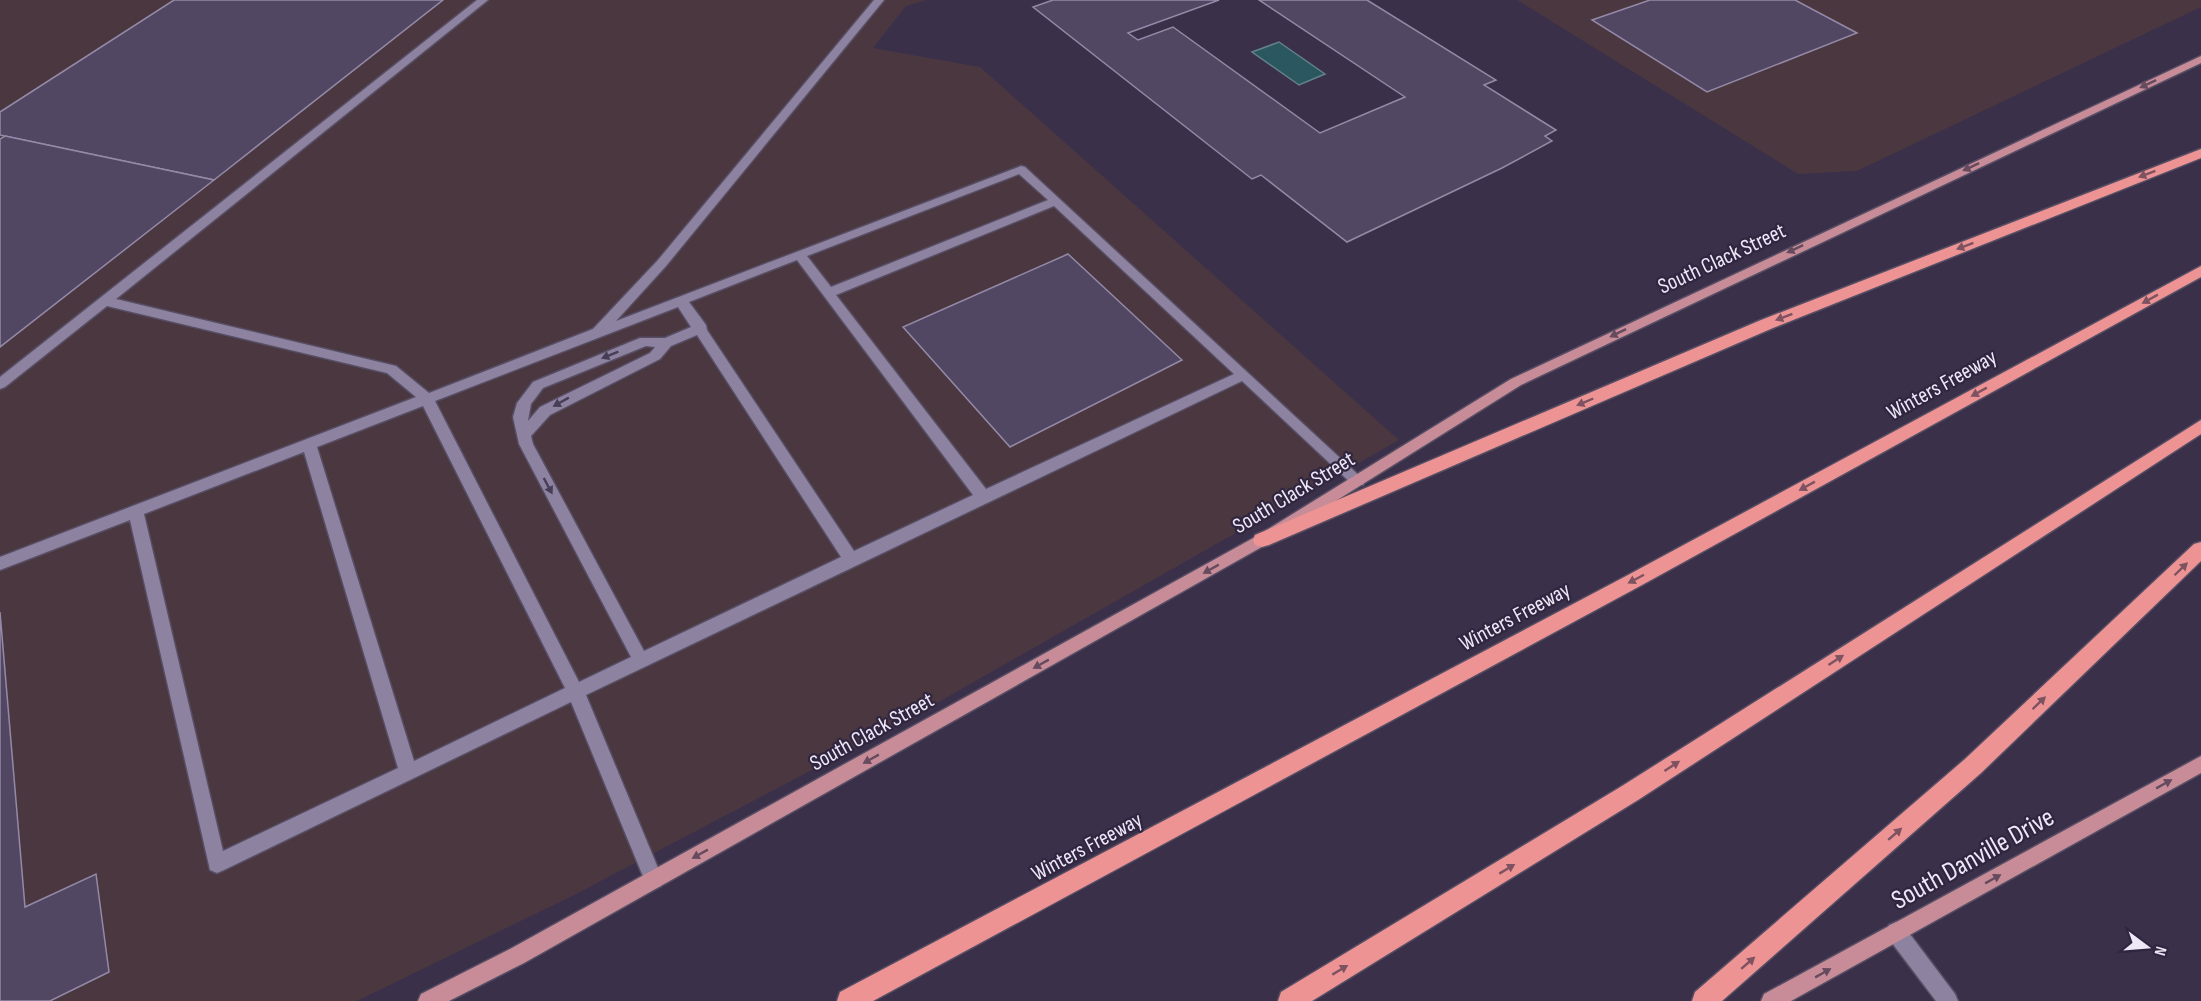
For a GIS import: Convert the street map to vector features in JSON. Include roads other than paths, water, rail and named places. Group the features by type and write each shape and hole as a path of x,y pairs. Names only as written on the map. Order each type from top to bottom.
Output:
{"highway":[{"path":"1262,540 1767,324 2201,153"},
{"name":"Winters Freeway","path":"849,1001 1635,580 2201,271"},
{"path":"1290,1001 1630,793 2201,426"},
{"path":"1704,1001 1973,766 2201,549"}],"main road":[{"name":"South Clack Street","path":"428,1001 517,956 1262,540 1516,382 2201,59"},
{"name":"South Danville Drive","path":"1771,1001 2201,764"}],"lane":[{"path":"0,384 483,0"},
{"path":"597,333 662,263 879,0"},
{"path":"0,564 1021,169 1358,481"},
{"path":"829,293 1054,201"},
{"path":"800,256 983,497"},
{"path":"105,301 391,369 427,399 576,692 654,880"},
{"path":"681,301 701,328 851,559"},
{"path":"526,433 545,411 655,356 666,343 701,328"},
{"path":"641,661 526,444 526,433 520,417 524,403 538,385 645,341 666,343"},
{"path":"136,512 217,864 408,770 1243,375"},
{"path":"309,444 408,770"},
{"path":"1896,932 1948,1001"}]}
